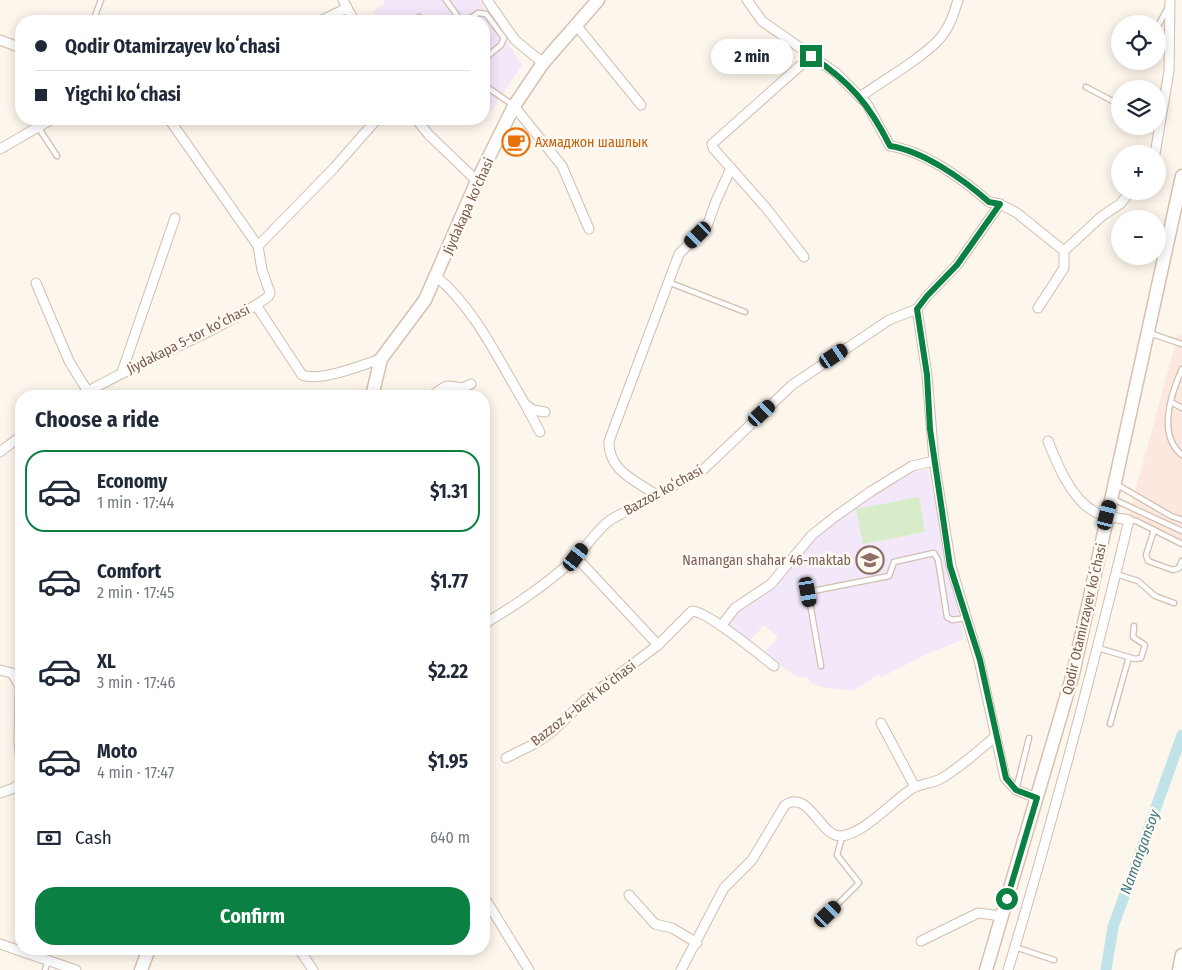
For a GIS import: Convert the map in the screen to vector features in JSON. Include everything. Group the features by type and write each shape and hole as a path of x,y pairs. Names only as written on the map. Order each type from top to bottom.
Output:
{"main road":[{"name":"Jiydakapa ko'chasi","path":"373,390 381,359 425,300 477,181 514,106 543,63 598,0"},
{"name":"Qodir Otamirzayev koʻchasi","path":"986,970 1073,674 1148,332 1179,207 1182,176"},
{"path":"141,970 147,955"},
{"path":"1179,970 1182,955"}],"street":[{"path":"487,0 515,40 543,63"},
{"path":"860,97 910,62 942,36 956,12 958,0"},
{"path":"751,2 762,21 836,73 867,104 890,146 905,148 924,157 989,202 1000,204 1017,213 1064,251"},
{"path":"1166,83 1169,71 1170,2"},
{"path":"329,15 345,4"},
{"path":"576,25 641,105"},
{"path":"0,40 15,46"},
{"path":"804,257 786,232 712,148 714,141 811,56"},
{"path":"514,106 562,166 589,229"},
{"path":"0,149 42,125"},
{"path":"173,125 258,246 262,270 270,293 268,297 256,305"},
{"path":"258,246 334,168 372,125"},
{"path":"421,125 477,181"},
{"path":"656,494 614,464 609,451 609,441 679,254 707,226 731,168"},
{"path":"1038,308 1064,268 1064,251 1102,216 1123,200"},
{"path":"1000,204 957,265 917,309 927,375 934,461 950,566 980,660 1006,778 1016,790 1037,798"},
{"path":"122,372 175,218"},
{"path":"436,277 452,290 473,318 540,432"},
{"path":"36,283 82,390"},
{"name":"Jiydakapa 5-tor koʻchasi","path":"91,390 122,372 234,319 256,305 302,375 316,377 332,374 381,359"},
{"name":"Bazzoz koʻchasi","path":"490,620 532,593 576,557 605,524 704,469 792,385 889,320 917,309"},
{"path":"440,390 446,386 454,385 462,388 471,384"},
{"path":"525,404 533,410 545,412"},
{"path":"1008,970 1050,828 1098,648 1129,520 1095,512 1080,499 1056,462 1048,440"},
{"path":"0,452 15,441"},
{"path":"721,626 735,608 771,584 812,535 828,522 870,492 912,466 934,461"},
{"path":"576,557 658,646"},
{"name":"Bazzoz 4-berk koʻchasi","path":"506,758 547,736 586,700 658,646 692,611 702,614 721,626 774,666"},
{"path":"0,670 12,673 15,678"},
{"path":"881,723 915,787"},
{"path":"681,970 697,943 706,919 724,888 752,860 785,805 791,802 799,802 833,834 842,836 864,826 915,787 944,777 996,736"},
{"path":"0,793 15,787"},
{"path":"629,895 655,924 672,928 697,943"},
{"path":"490,907 529,970"},
{"path":"921,941 978,913 1002,916"},
{"path":"0,944 15,951"},
{"path":"25,955 47,965 76,970"},
{"path":"305,955 313,970"}],"lane":[{"path":"95,15 101,0"},
{"path":"446,0 457,15"},
{"path":"1164,15 1170,2"},
{"path":"490,19 504,38 501,45 490,54"},
{"path":"1086,87 1111,100"},
{"path":"490,88 514,106"},
{"path":"38,127 57,156"},
{"path":"668,282 745,312"},
{"path":"1148,332 1182,344"},
{"path":"1182,369 1174,387 1168,436 1171,445 1182,455"},
{"path":"1171,402 1182,408"},
{"path":"1115,484 1182,520"},
{"path":"1111,498 1182,531"},
{"path":"1129,520 1136,521 1182,544"},
{"path":"1154,530 1146,555 1148,561 1173,570 1179,568 1182,560"},
{"path":"821,666 808,592 889,576 892,564 898,560 934,553 938,560 947,617 952,620 966,618"},
{"path":"1116,574 1138,581 1155,596 1174,603"},
{"path":"1098,648 1129,657 1141,658 1145,647 1141,641 1133,638 1134,626"},
{"path":"1110,724 1129,657"},
{"path":"1016,790 1029,738"},
{"path":"828,914 859,883 837,855 842,836"},
{"path":"1015,947 1054,960"}],"shaded area":[{"path":"383,0 479,0 489,15 375,15 373,12 385,3"},
{"path":"490,17 522,65 490,113"},
{"path":"1178,334 1182,335 1182,540 1129,515"},
{"name":"Namangan shahar 46-maktab","path":"928,469 964,639 923,656 882,677 879,674 853,691 821,687 811,683 808,677 798,678 764,653 778,637 764,625 749,642 725,625 738,609 773,584 814,535 871,496 914,472"}],"green space":[{"path":"919,497 925,532 863,544 856,509"}],"waterway":[{"name":"Namangansoy","path":"1106,970 1113,927 1182,735"}],"place":[{"name":"Ахмаджон шашлык","path":"516,142"},
{"name":"Namangan shahar 46-maktab","path":"870,560"}],"route":[{"path":"811,56 836,73 867,104 890,146 905,148 924,157 989,202 1000,204 957,265 922,301 917,309 927,375 930,429 950,566 980,660 1006,778 1016,790 1037,798 1007,899"}]}
